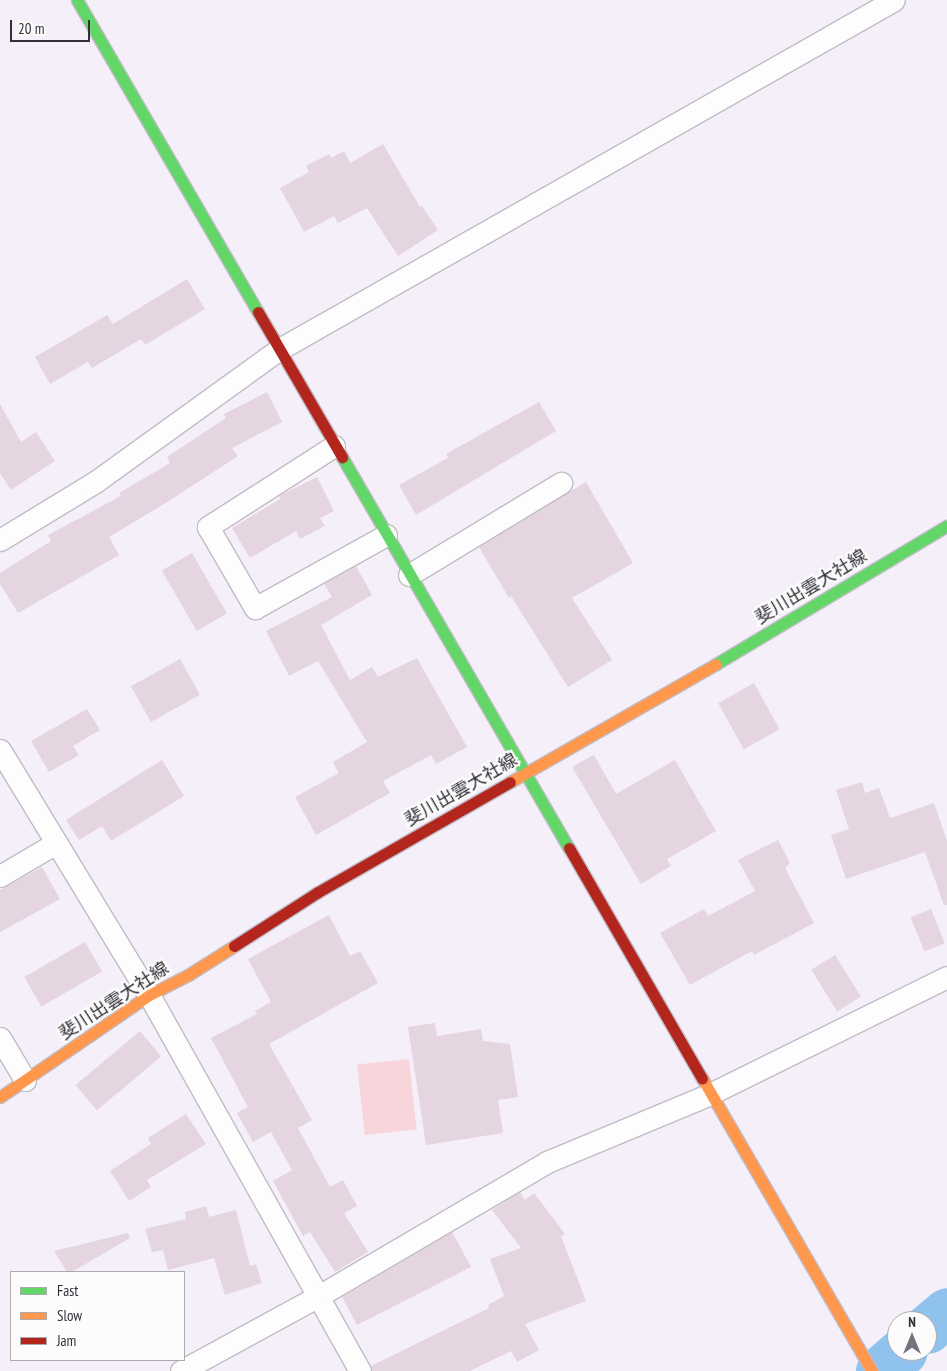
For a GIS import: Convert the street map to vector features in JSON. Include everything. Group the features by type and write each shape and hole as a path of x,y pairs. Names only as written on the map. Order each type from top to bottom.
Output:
{"street":[{"path":"77,0 278,350 872,1371"},
{"path":"0,540 95,482 278,350 894,0"},
{"path":"334,446 208,528 255,608 386,536"},
{"path":"409,575 561,483"},
{"name":"斐川出雲大社線","path":"0,1098 149,995 188,975 318,892 720,661 947,526"},
{"path":"0,750 149,995 360,1371"},
{"path":"0,876 56,842"},
{"path":"181,1371 317,1297 547,1162 710,1094 947,977"},
{"path":"0,1038 25,1080"}],"shaded area":[{"path":"409,1059 416,1130 365,1135 357,1064"}],"building":[{"path":"383,144 420,207 422,206 438,230 398,256 367,208 338,223 334,216 304,232 280,188 309,172 306,166 329,154 331,158 344,151 350,163"},
{"path":"187,279 205,309 145,345 141,339 92,368 88,362 50,384 35,357 107,315 113,324"},
{"path":"267,392 282,422 232,448 238,456 109,537 119,555 18,613 0,584 0,573 51,541 48,535 121,496 119,493 170,463 167,457 226,418 224,414"},
{"path":"539,402 556,431 416,515 399,485 448,458 446,454"},
{"path":"0,404 21,442 36,432 55,461 11,490 0,473"},
{"path":"317,477 334,511 320,518 325,526 300,539 296,531 250,558 232,528 280,499 279,496"},
{"path":"586,482 633,563 572,598 612,660 568,687 511,596 509,598 479,547"},
{"path":"192,553 227,614 197,631 162,570"},
{"path":"356,566 372,595 321,625 350,680 372,667 378,677 417,658 467,747 436,764 431,755 383,781 390,793 316,835 295,797 339,773 333,762 367,742 318,661 289,676 266,631 332,597 324,584"},
{"path":"180,659 200,695 151,722 131,686"},
{"path":"754,683 780,729 744,749 718,703"},
{"path":"87,709 100,730 73,746 79,755 49,772 31,741"},
{"path":"594,755 616,794 675,760 716,831 667,859 671,866 641,884 572,767"},
{"path":"162,760 184,796 111,841 102,826 79,840 66,820"},
{"path":"862,782 865,793 879,788 890,818 934,803 947,841 947,905 944,905 925,852 846,879 831,835 849,829 836,790"},
{"path":"778,840 790,863 785,868 814,923 754,955 752,951 690,985 660,933 704,909 708,916 755,891 738,860"},
{"path":"42,867 60,899 0,932 0,890"},
{"path":"931,909 945,943 924,952 911,917"},
{"path":"329,915 350,956 360,951 378,983 269,1044 312,1120 298,1128 330,1187 343,1180 357,1206 344,1213 368,1252 335,1272 310,1232 303,1236 273,1181 292,1170 271,1132 253,1142 237,1113 248,1107 211,1038 257,1014 255,1011 271,1002 248,959"},
{"path":"85,942 102,971 41,1006 24,977"},
{"path":"835,955 861,997 837,1011 811,970"},
{"path":"435,1023 437,1036 481,1029 483,1041 510,1044 518,1097 498,1100 503,1133 426,1145 408,1027"},
{"path":"140,1031 161,1056 97,1110 76,1085"},
{"path":"186,1114 206,1144 147,1180 151,1187 129,1201 110,1171 151,1144 148,1138"},
{"path":"520,1192 525,1200 534,1193 565,1234 561,1236 586,1301 525,1324 539,1350 517,1362 511,1351 470,1371 372,1371 371,1366 489,1308 488,1305 504,1296 490,1259 521,1248 492,1210"},
{"path":"206,1206 209,1217 236,1210 250,1266 256,1264 262,1283 225,1295 214,1258 168,1270 163,1250 152,1252 145,1229 186,1219 185,1212"},
{"path":"452,1232 471,1267 357,1325 342,1297"},
{"path":"128,1233 130,1238 74,1271 66,1271 54,1251"}],"waterway":[{"path":"937,1320 947,1312"},
{"path":"880,1371 892,1361"}],"traffic: fast":[{"path":"77,0 258,312"},
{"path":"342,457 569,848"},
{"path":"716,664 947,526"}],"traffic: slow":[{"path":"510,782 716,664"},
{"path":"0,1097 149,995 188,975 234,946"},
{"path":"702,1078 872,1371"}],"traffic: jam":[{"path":"258,312 342,457"},
{"path":"234,946 318,892 510,782"},
{"path":"569,848 702,1078"}]}
